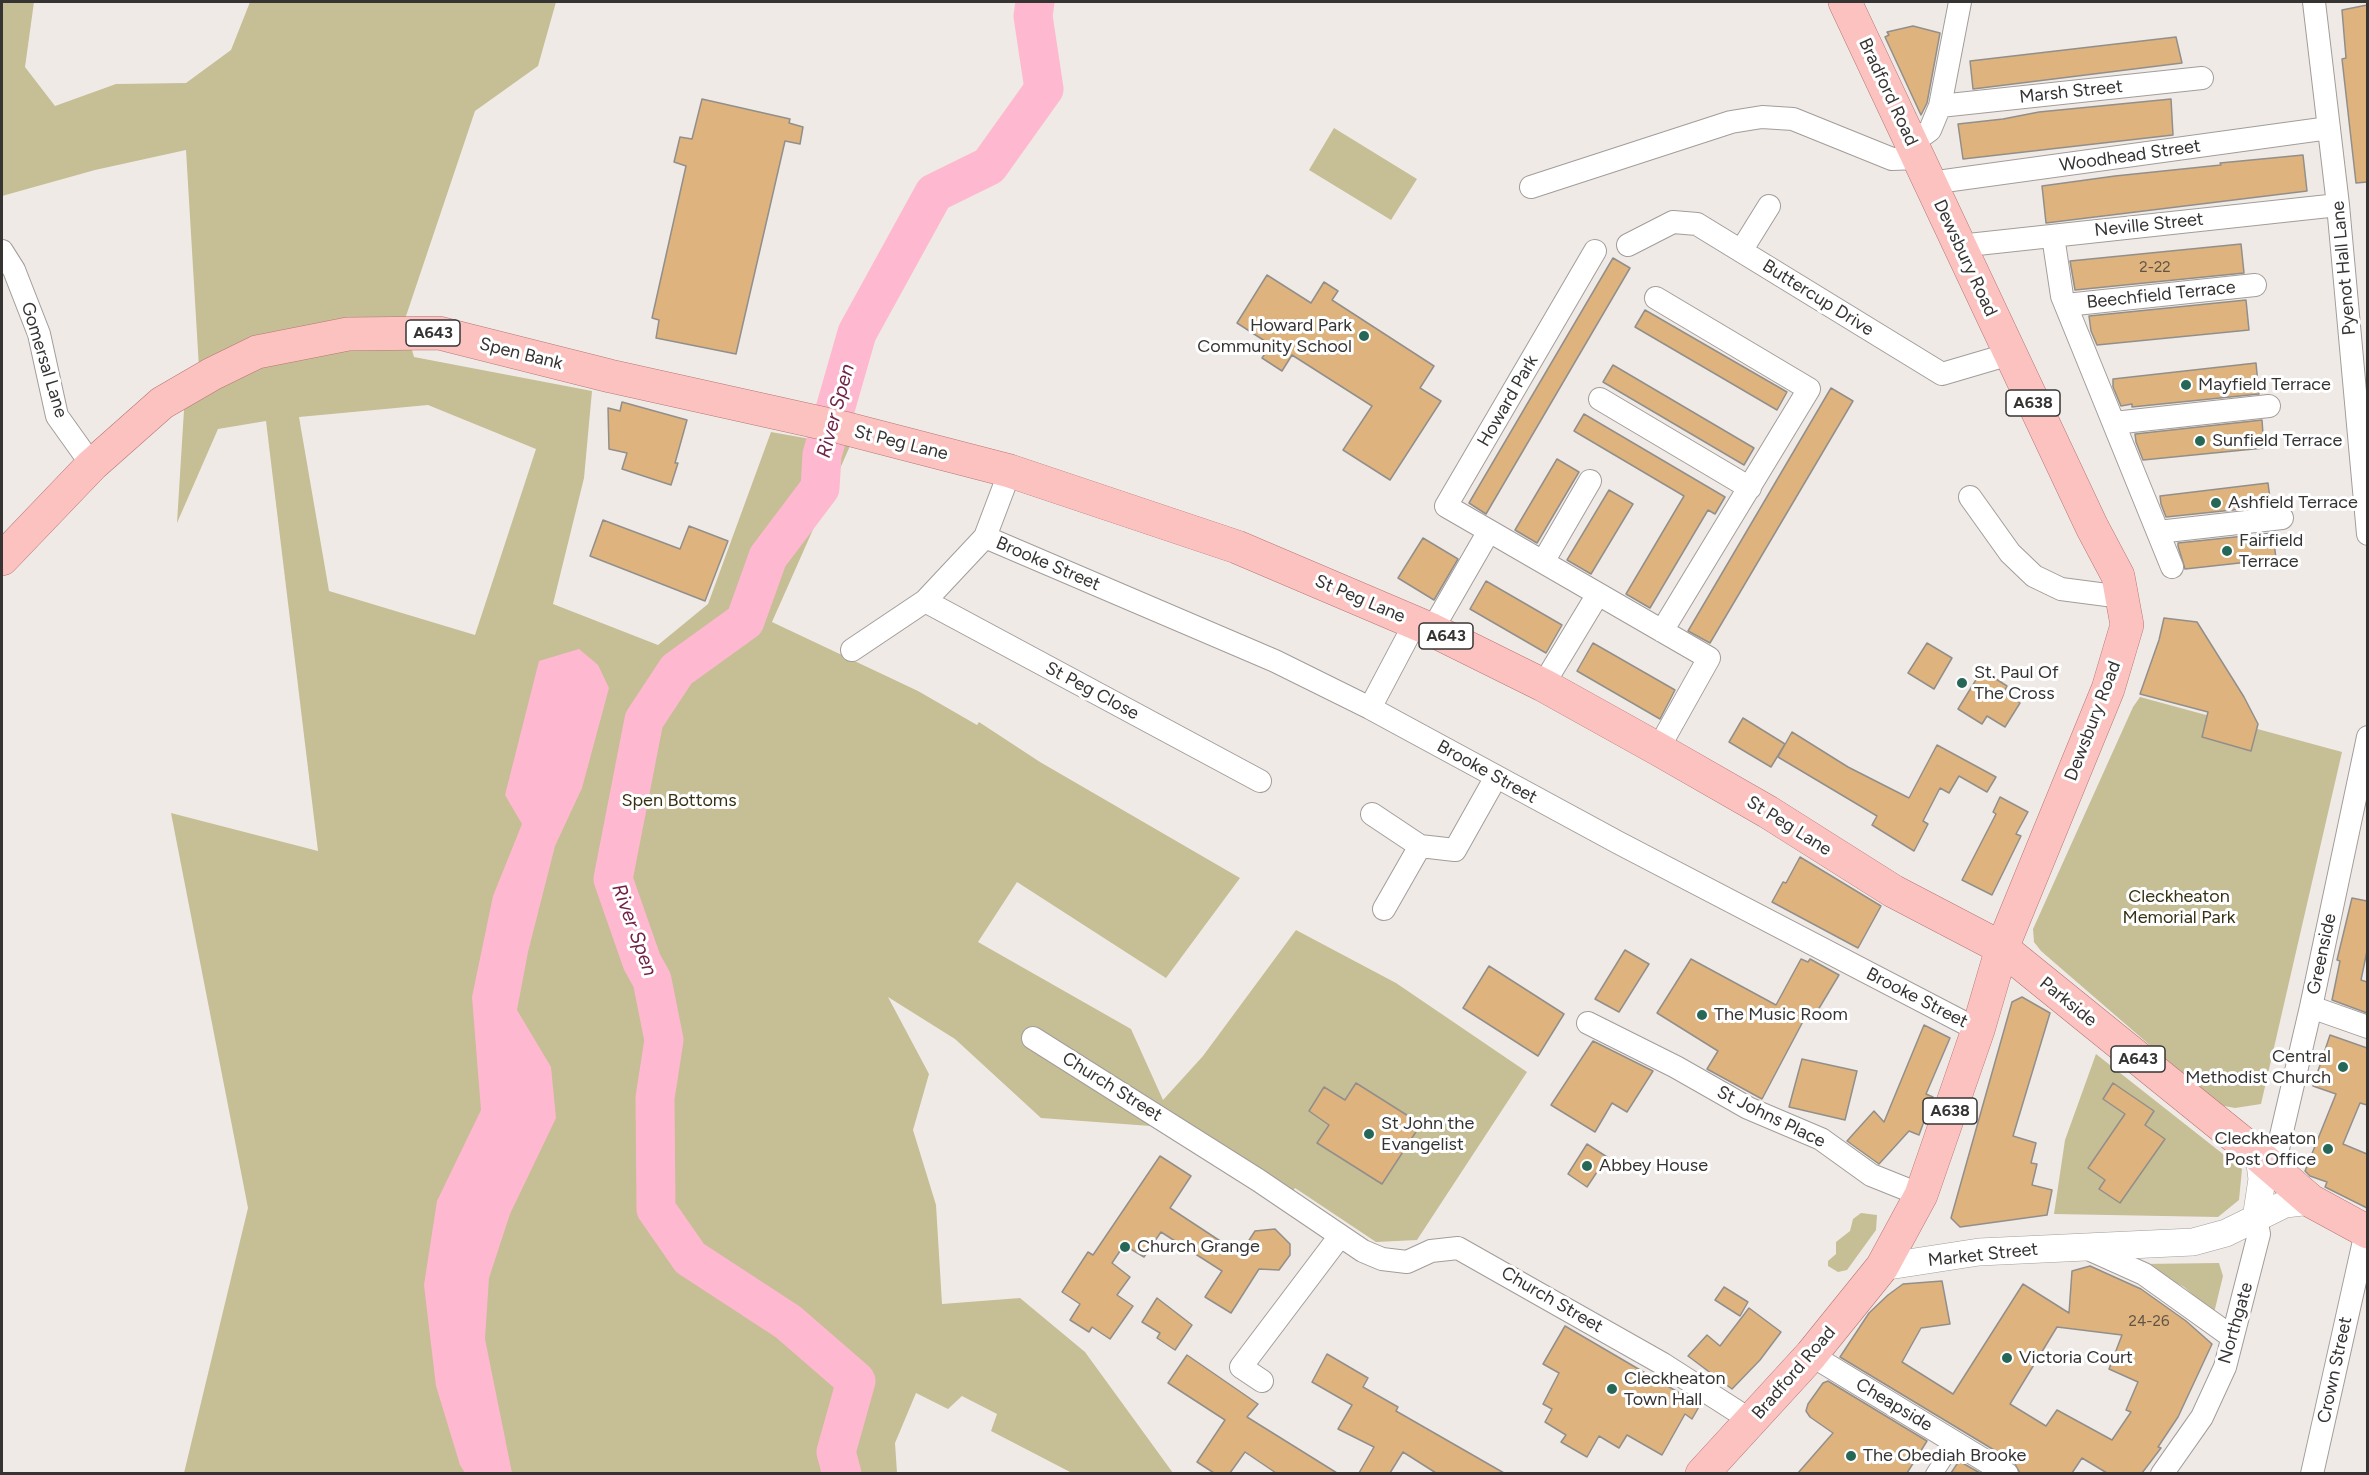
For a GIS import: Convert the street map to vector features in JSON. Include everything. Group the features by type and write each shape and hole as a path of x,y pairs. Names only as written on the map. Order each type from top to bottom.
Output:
{"main road":[{"name":"Bradford Road","path":"1845,2 1920,161"},
{"name":"Dewsbury Road","path":"1882,1267 1915,1206 1978,1030 2002,948 2108,689 2127,625 2118,576 2092,527 1920,161"},
{"name":"Spen Bank","path":"92,465 162,403 212,374 257,352 348,334 439,333 802,419"},
{"name":"St Peg Lane","path":"802,419 1010,471 1237,547 1424,626 1543,685 1658,749 1768,812 1893,891 2002,948"},
{"name":"A643","path":"2,559 92,465"},
{"name":"Parkside","path":"2002,948 2266,1163"},
{"name":"A643","path":"2266,1163 2311,1201 2367,1232"},
{"name":"Bradford Road","path":"1713,1471 1752,1421 1811,1355 1882,1267"}],"street":[{"path":"1920,161 1940,106 1960,2"},
{"name":"Pyenot Hall Lane","path":"2314,2 2338,205 2367,534"},
{"name":"Marsh Street","path":"1940,106 2202,78"},
{"name":"Woodhead Street","path":"1531,187 1731,123 1762,117 1793,119 1892,159 1920,161 2329,128"},
{"name":"Neville Street","path":"1959,246 2338,205"},
{"path":"1740,251 1769,206"},
{"name":"Buttercup Drive","path":"1628,246 1673,222 1697,224 1942,374 2010,354"},
{"path":"2053,236 2062,296 2172,567"},
{"name":"Gomersal Lane","path":"2,251 14,270 39,334 57,416 92,465"},
{"name":"Howard Park","path":"1595,251 1446,506 1709,658 1658,749"},
{"name":"Beechfield Terrace","path":"2066,305 2256,285"},
{"path":"1656,298 1809,389 1662,631"},
{"path":"1600,399 1750,488"},
{"path":"2114,423 2269,406"},
{"path":"852,650 925,602 985,537 1010,471"},
{"path":"1543,562 1590,481"},
{"path":"1970,497 2010,553 2034,576 2061,589 2122,597"},
{"path":"2158,532 2282,518"},
{"path":"1370,708 1490,531"},
{"name":"Brooke Street","path":"985,537 1275,661 1370,708 1619,843 1978,1030"},
{"path":"1543,685 1598,594"},
{"name":"St Peg Close","path":"925,602 1260,781"},
{"name":"Greenside","path":"2266,1163 2311,1007 2367,737"},
{"path":"1372,814 1420,846 1455,850 1496,777"},
{"path":"1384,909 1420,846"},
{"path":"2311,1007 2367,1027"},
{"name":"St Johns Place","path":"1588,1023 1676,1067 1748,1108 1821,1139 1915,1206"},
{"name":"Church Street","path":"1033,1038 1258,1180 1363,1251 1382,1259 1407,1262 1431,1251 1458,1248 1663,1364 1752,1421"},
{"name":"Northgate","path":"2162,1473 2202,1417 2225,1367 2259,1234 2256,1219 2266,1163"},
{"name":"Market Street","path":"1882,1267 1979,1252 2193,1242 2226,1233 2285,1204 2311,1201"},
{"path":"1915,1206 1923,1244 1944,1257"},
{"name":"Crown Street","path":"2312,1473 2367,1232"},
{"path":"1262,1381 1241,1367 1340,1236"},
{"name":"Market Street","path":"2084,1247 2144,1274 2232,1337"},
{"name":"Cheapside","path":"1811,1355 2007,1473"},
{"path":"1934,1473 1955,1442"}],"green space":[{"name":"Spen Bottoms","path":"2,2 34,2 25,67 55,106 116,84 186,83 231,50 250,2 556,2 538,66 475,111 404,322 414,357 592,391 584,478 553,604 658,645 708,604 771,432 850,446 772,622 918,691 977,725 979,722 1040,762 1240,878 1166,978 1017,882 978,942 1131,1029 1163,1100 1203,1056 1296,930 1396,983 1527,1072 1417,1240 1376,1242 1295,1188 1284,1204 1151,1126 1041,1118 955,1039 888,997 929,1074 913,1130 936,1205 942,1304 1020,1298 1085,1352 1173,1473 1072,1473 991,1431 997,1414 962,1396 948,1409 916,1393 895,1443 897,1473 184,1473 248,1208 171,813 318,851 266,421 218,429 177,523 184,410 199,368 186,150 95,170 2,196","holes":["428,405 536,449 475,635 329,591 299,417"]},
{"path":"1334,128 1417,179 1391,220 1309,170"},
{"name":"Cleckheaton Memorial Park","path":"2140,697 2342,752 2261,1104 2235,1108 2219,1105 2041,951 2034,942 2033,929 2133,707"},
{"path":"2096,1054 2242,1169 2239,1200 2218,1217 2054,1214 2065,1140"},
{"path":"1861,1213 1877,1215 1876,1230 1847,1270 1838,1272 1828,1266 1828,1261 1836,1254 1836,1242 1850,1231 1853,1219"},
{"path":"2219,1263 2223,1276 2214,1313 2184,1287 2141,1264"}],"shaded area":[{"path":"579,649 598,665 609,688 582,788 555,846 528,952 517,1010 551,1067 556,1118 510,1214 489,1278 485,1339 512,1473 465,1473 460,1465 436,1386 424,1285 437,1201 481,1110 472,997 493,896 522,824 505,795 539,661"}],"building":[{"path":"2367,5 2367,182 2356,183 2342,59 2346,58 2342,10"},
{"path":"1913,26 1940,33 1927,103 1921,115 1885,37 1889,35 1887,32"},
{"path":"2176,37 2182,63 1973,89 1970,61"},
{"path":"702,99 790,119 789,123 803,127 800,144 785,141 736,354 656,338 659,320 652,318 686,166 674,162 680,137 692,139"},
{"path":"2171,99 2173,135 1963,159 1958,124 2039,112"},
{"path":"2303,155 2307,191 2046,223 2042,186 2221,165 2220,163"},
{"path":"2241,244 2244,273 2075,290 2070,261"},
{"path":"1613,258 1630,268 1486,514 1469,503"},
{"path":"1267,275 1311,303 1324,282 1338,291 1332,300 1434,366 1420,388 1441,401 1390,480 1343,450 1372,406 1292,355 1282,371 1262,358 1271,345 1237,323"},
{"path":"2246,300 2249,330 2097,345 2091,331 2089,316"},
{"path":"1645,310 1787,392 1777,410 1635,327"},
{"name":"Mayfield Terrace","path":"2256,363 2259,394 2132,407 2132,404 2121,406 2113,387 2113,379"},
{"path":"1613,365 1754,448 1744,465 1603,382"},
{"path":"1831,388 1853,401 1710,643 1688,631"},
{"path":"622,402 687,420 671,485 622,469 627,453 609,449 608,408 620,411"},
{"path":"1584,414 1725,497 1715,514 1708,510 1650,608 1626,594 1684,496 1574,431"},
{"name":"Sunfield Terrace","path":"2262,420 2264,448 2143,460 2136,442 2135,434"},
{"path":"1557,459 1579,472 1537,543 1515,530"},
{"name":"Ashfield Terrace","path":"2268,483 2271,506 2166,517 2161,504 2160,496"},
{"path":"1609,490 1633,504 1591,574 1567,560"},
{"path":"603,520 680,549 689,526 728,541 705,601 590,556"},
{"name":"Fairfield Terrace","path":"2273,533 2276,559 2185,569 2178,546 2178,543"},
{"path":"1423,538 1458,559 1434,600 1398,578"},
{"path":"1486,581 1562,625 1546,653 1470,609"},
{"path":"2164,618 2197,622 2244,697 2258,724 2251,751 2202,737 2208,712 2140,694 2159,640"},
{"path":"1593,643 1675,690 1660,719 1577,671"},
{"path":"1927,643 1952,658 1934,689 1908,673"},
{"path":"1982,670 2007,686 2004,692 2020,703 2005,727 1987,716 1982,724 1958,709"},
{"path":"1743,718 1785,744 1771,767 1729,742"},
{"path":"1792,732 1848,767 1909,798 1937,745 1996,777 1987,792 1959,776 1949,793 1940,788 1923,821 1928,824 1914,851 1872,825 1877,816 1778,757"},
{"path":"2000,797 2028,812 2016,834 2021,836 1992,895 1962,880 1996,814 1993,812"},
{"path":"1800,857 1881,906 1858,948 1772,902 1783,882 1786,883"},
{"path":"2352,898 2367,901 2367,951 2361,980 2367,982 2367,1013 2332,1000 2340,961 2337,960"},
{"path":"1625,950 1649,964 1619,1012 1595,999"},
{"path":"1691,959 1776,1005 1801,959 1808,962 1810,959 1839,975 1815,1015 1808,1012 1762,1099 1707,1069 1718,1051 1657,1013"},
{"path":"1489,966 1564,1014 1538,1056 1463,1008"},
{"path":"2022,997 2050,1013 2013,1136 2036,1143 2031,1163 2037,1164 2032,1185 2052,1190 2047,1215 1960,1227 1951,1218 2012,1002"},
{"path":"1924,1025 1950,1038 1926,1094 1933,1097 1919,1135 1909,1131 1879,1164 1847,1141 1874,1111 1884,1122"},
{"path":"2330,1035 2367,1048 2367,1105 2360,1103 2343,1144 2367,1154 2367,1208 2325,1187 2327,1182 2310,1176 2305,1171 2336,1094 2313,1086"},
{"path":"1593,1041 1653,1071 1627,1112 1612,1103 1595,1132 1551,1105"},
{"path":"1802,1059 1857,1071 1845,1120 1789,1107"},
{"name":"St John the Evangelist","path":"1356,1083 1421,1124 1382,1184 1317,1143 1329,1125 1309,1111 1324,1087 1345,1100"},
{"path":"2113,1083 2154,1111 2145,1125 2165,1139 2120,1203 2099,1189 2105,1180 2088,1168 2125,1114 2103,1099"},
{"name":"Abbey House","path":"1587,1144 1607,1157 1587,1187 1568,1174"},
{"name":"Church Grange","path":"1160,1156 1191,1176 1170,1208 1240,1254 1255,1231 1275,1229 1290,1244 1290,1255 1279,1270 1259,1269 1231,1313 1205,1297 1222,1271 1161,1232 1144,1257 1124,1245 1112,1263 1130,1277 1117,1295 1133,1306 1110,1339 1092,1327 1089,1332 1070,1320 1080,1304 1062,1292 1088,1252 1093,1255"},
{"path":"2090,1266 2141,1289 2186,1321 2212,1344 2178,1417 2158,1447 2161,1448 2142,1473 2107,1473 2082,1458 2072,1473 2020,1473 2014,1462 1840,1357 1869,1313 1888,1295 1903,1284 1942,1281 1950,1324 1921,1328 1902,1362 1953,1394 2023,1284 2069,1313 2072,1271","holes":["2057,1327 2122,1335 2109,1369 2138,1382 2126,1410 2131,1412 2112,1440 2057,1410 2046,1426 2010,1404"]},
{"path":"1724,1287 1748,1302 1740,1316 1715,1300"},
{"path":"1157,1298 1192,1325 1175,1350 1157,1338 1160,1333 1142,1322"},
{"path":"1749,1308 1781,1332 1760,1360 1732,1389 1688,1356 1707,1335 1720,1346"},
{"name":"Cleckheaton Town Hall","path":"1565,1326 1700,1405 1692,1419 1685,1414 1662,1455 1627,1435 1619,1448 1599,1436 1587,1457 1561,1442 1566,1435 1545,1422 1552,1409 1543,1404 1559,1373 1543,1364"},
{"path":"1327,1354 1368,1378 1363,1387 1398,1407 1396,1411 1504,1473 1436,1473 1403,1452 1390,1473 1359,1473 1374,1447 1338,1429 1352,1405 1312,1382"},
{"path":"1187,1355 1258,1404 1247,1417 1337,1473 1276,1473 1245,1452 1230,1473 1214,1473 1197,1462 1225,1420 1168,1383"},
{"path":"1828,1381 1927,1441 1907,1473 1798,1473 1833,1433 1810,1417 1806,1411 1808,1404 1823,1383"},
{"path":"1959,1461 1980,1473 1951,1473"}],"waterway":[{"name":"River Spen","path":"842,1474 836,1452 856,1381 788,1322 690,1258 656,1209 655,1098 664,1040 652,980 642,962 613,879 644,720 677,670 745,621 768,557 820,488 822,455 857,333 934,193 989,166 1044,89 1033,16 1035,2"}],"place":[{"name":"Howard Park Community School","path":"1364,336"},
{"name":"Mayfield Terrace","path":"2186,385"},
{"name":"Sunfield Terrace","path":"2200,441"},
{"name":"Ashfield Terrace","path":"2216,503"},
{"name":"Fairfield Terrace","path":"2227,551"},
{"name":"St. Paul Of The Cross","path":"1962,683"},
{"name":"The Music Room","path":"1702,1015"},
{"name":"Central Methodist Church","path":"2343,1067"},
{"name":"St John the Evangelist","path":"1369,1134"},
{"name":"Cleckheaton Post Office","path":"2328,1149"},
{"name":"Abbey House","path":"1587,1166"},
{"name":"Church Grange","path":"1125,1247"},
{"name":"Victoria Court","path":"2007,1358"},
{"name":"Cleckheaton Town Hall","path":"1612,1389"},
{"name":"The Obediah Brooke","path":"1851,1456"}]}
